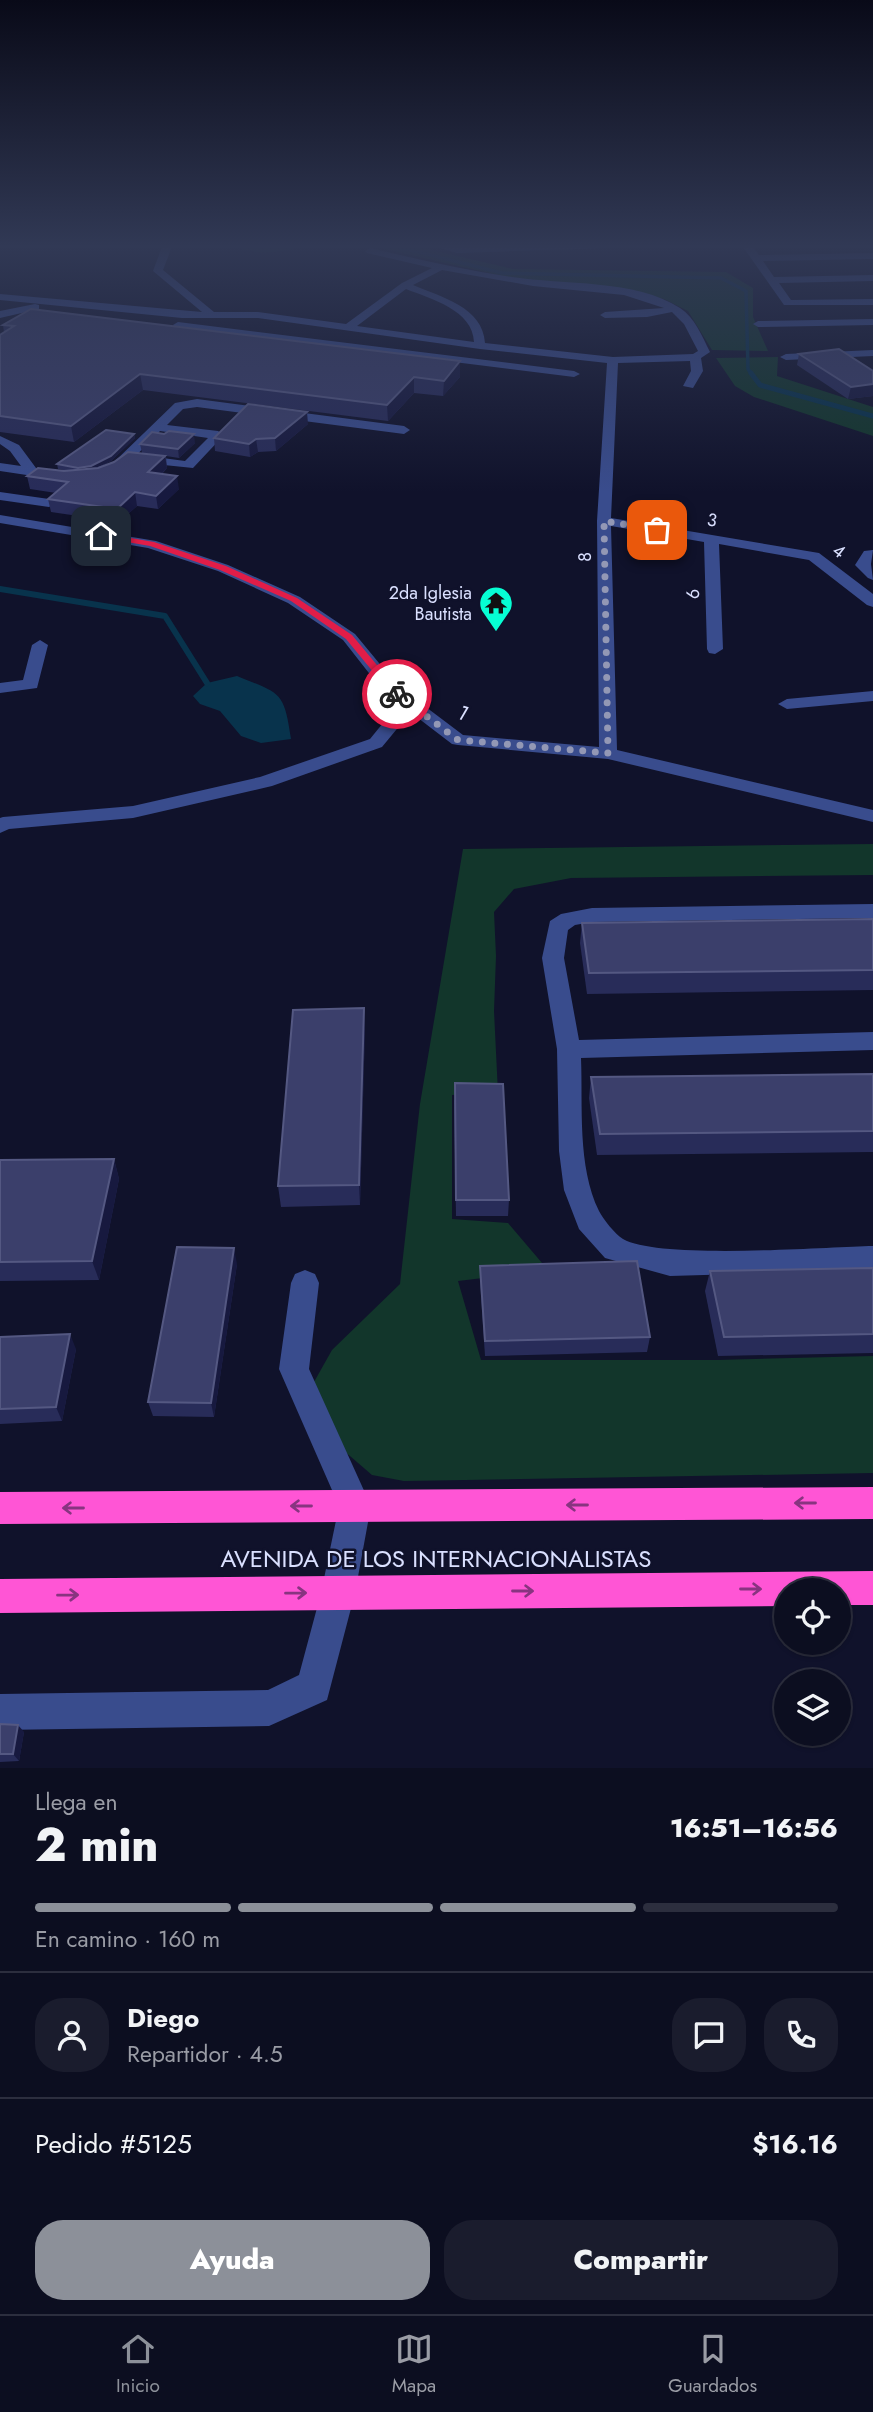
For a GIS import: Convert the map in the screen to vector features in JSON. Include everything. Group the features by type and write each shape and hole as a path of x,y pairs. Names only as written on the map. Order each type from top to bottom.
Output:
{"highway":[{"path":"0,1508 873,1503"},
{"name":"AVENIDA DE LOS INTERNACIONALISTAS","path":"0,1596 873,1588"}],"street":[{"path":"192,327 574,374"},
{"path":"337,327 480,346 613,360 695,357 704,352 692,327"},
{"path":"477,327 481,336 480,346"},
{"path":"786,357 873,353"},
{"path":"689,386 697,371 695,357"},
{"name":"8","path":"608,753 604,521 613,360"},
{"path":"96,476 118,466 179,406 197,403 404,430"},
{"path":"126,458 188,465 218,435 157,427"},
{"path":"0,440 14,447 31,471"},
{"path":"0,467 79,479"},
{"path":"0,496 49,503"},
{"name":"1","path":"0,519 151,544 223,568 294,600 349,637 392,690 458,740 608,753 873,816"},
{"name":"3","path":"604,521 814,556"},
{"name":"6","path":"710,539 715,649"},
{"path":"873,554 869,554 863,565 873,575"},
{"name":"4","path":"814,556 873,602"},
{"path":"0,688 31,684 40,645"},
{"path":"0,827 3,822 133,813 265,782 376,743 392,724 392,690"},
{"path":"787,704 873,696"},
{"path":"873,911 592,915 569,919 558,926 553,958 569,1049 572,1151 577,1190 589,1221 615,1249 670,1263 873,1258"},
{"path":"569,1049 873,1041"},
{"path":"0,1712 270,1708 313,1687 338,1592 355,1506 294,1369 305,1283"}],"green space":[{"path":"698,327 757,327 768,351 712,350"},
{"path":"778,357 777,376 873,407 873,436 754,397 735,386 716,358"},
{"path":"873,844 873,875 571,878 514,889 494,912 494,1011 498,1093 452,1095 452,1219 508,1223 548,1270 458,1281 481,1360 718,1360 873,1356 873,1473 404,1481 372,1475 343,1450 314,1382 332,1350 400,1284 420,1104 463,849"}],"water":[{"path":"237,676 278,696 286,711 291,739 261,743 241,736 220,711 200,704 193,696 207,683"}],"building":[{"path":"13,327 175,327 460,361 444,381 414,377 387,405 140,374 71,426 0,416 0,335"},
{"path":"839,349 873,371 873,384 851,387 799,354"},
{"path":"248,404 307,412 275,438 256,439 249,444 214,438"},
{"path":"106,430 134,434 111,456 91,466 78,468 57,464"},
{"path":"169,431 194,434 178,449 140,444 152,432 164,434"},
{"path":"128,452 165,456 148,472 177,476 156,496 135,492 117,509 48,499 68,482 27,476 38,468 64,471 98,468 114,462"},
{"path":"873,919 873,970 589,973 582,923"},
{"path":"364,1008 359,1185 278,1186 293,1010"},
{"path":"873,1074 873,1131 600,1134 591,1077"},
{"path":"455,1083 503,1084 509,1200 456,1200"},
{"path":"114,1159 92,1261 0,1262 0,1160"},
{"path":"177,1247 234,1248 211,1403 148,1402"},
{"path":"637,1261 650,1337 485,1341 480,1266"},
{"path":"873,1268 873,1334 724,1337 710,1271"},
{"path":"70,1334 56,1407 0,1409 0,1337"},
{"path":"0,1724 18,1725 13,1754 0,1754"}],"waterway":[{"path":"747,327 748,369 752,375"},
{"path":"751,373 760,385 873,416"},
{"path":"0,589 165,616 207,683"}],"way so far":[{"path":"397,694 458,740 608,753 604,521 657,530"}],"place":[{"name":"2da Iglesia Bautista","path":"496,633"}],"route":[{"path":"101,536 151,544 223,568 294,600 349,637 397,694"}]}
